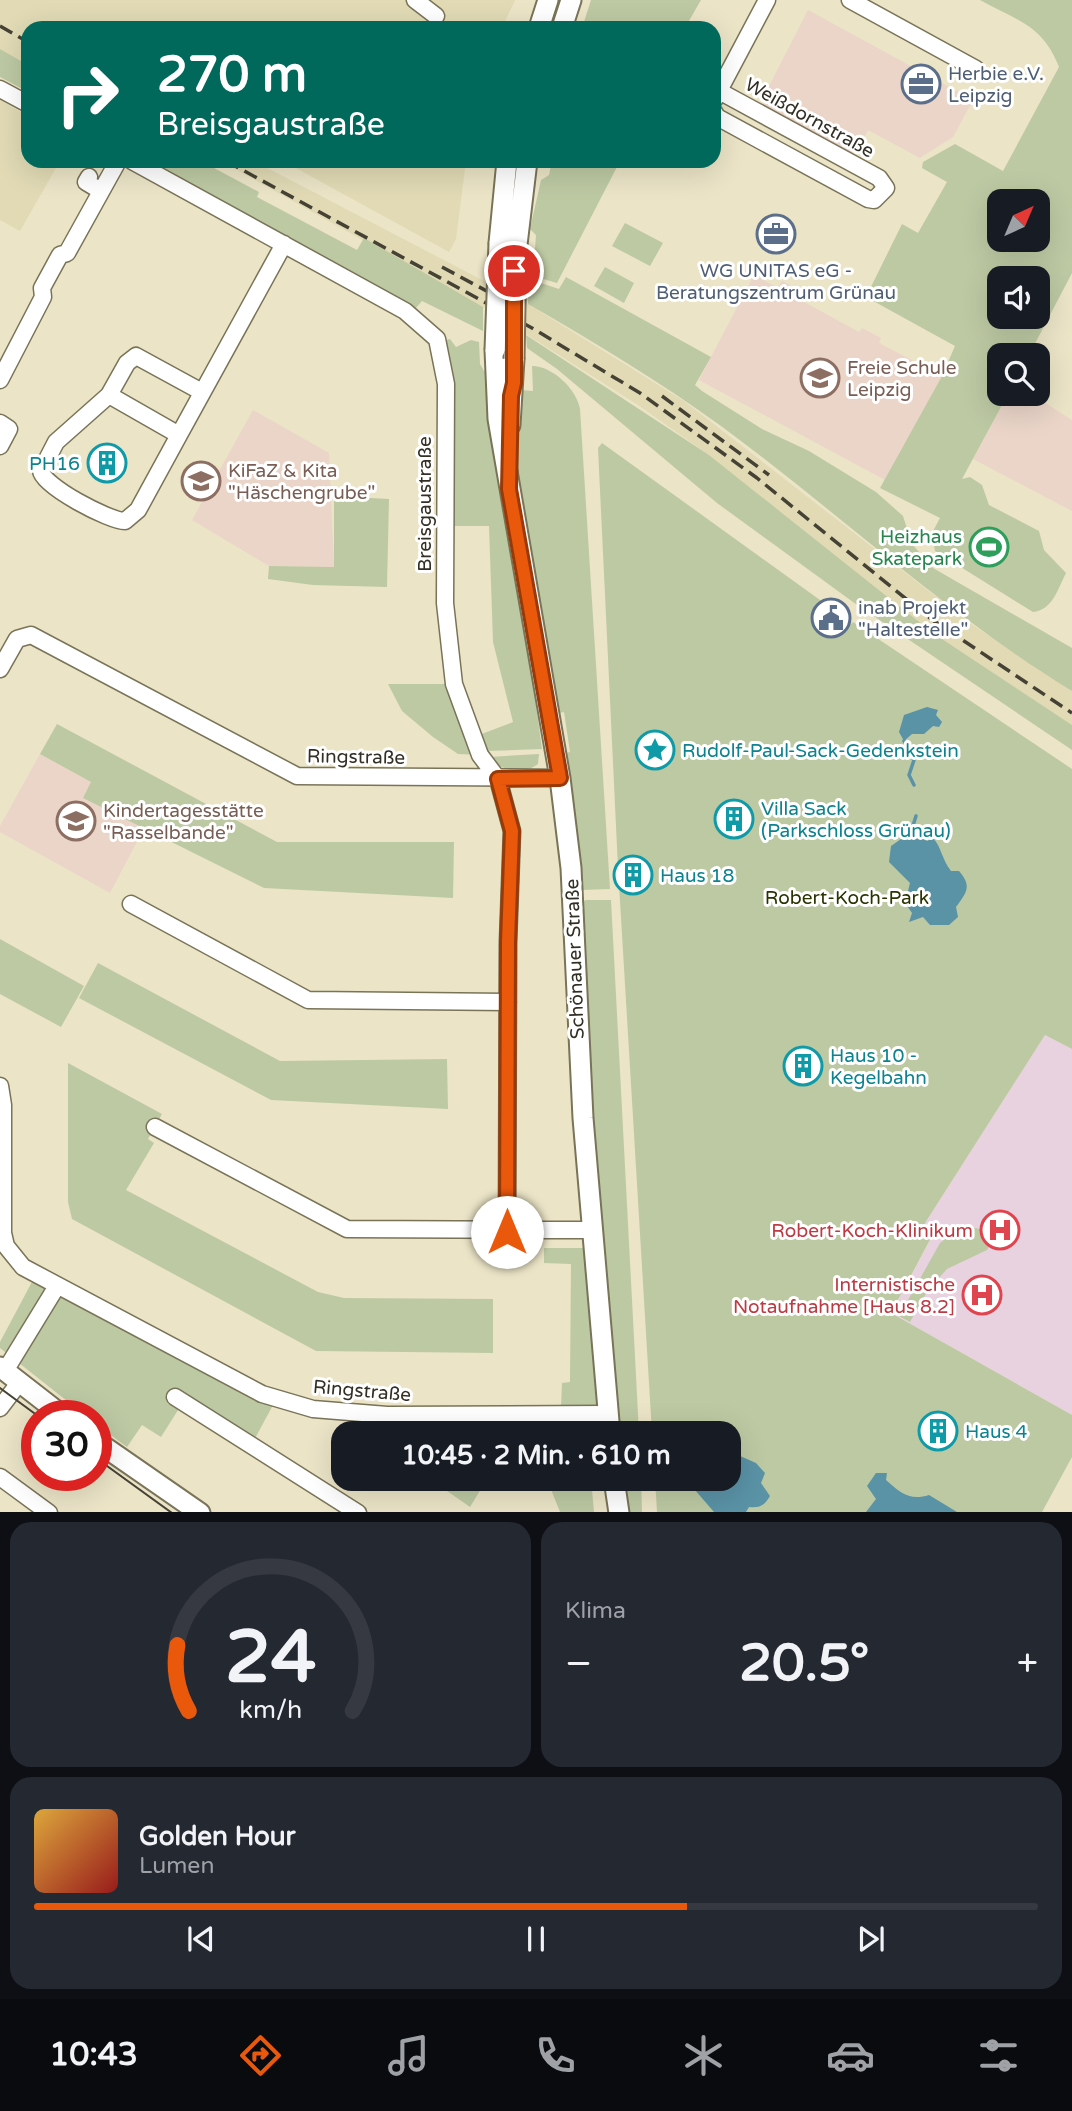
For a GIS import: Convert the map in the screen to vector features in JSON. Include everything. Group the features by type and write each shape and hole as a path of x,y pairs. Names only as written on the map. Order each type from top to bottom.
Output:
{"main road":[{"path":"541,21 548,0"},
{"path":"564,21 571,0"},
{"name":"Schönauer Straße","path":"507,168 507,248 514,359 509,489"},
{"name":"Schönauer Straße","path":"525,168 507,248 495,350 498,419 560,778 570,867 575,996 609,1421"},
{"path":"8,1374 42,1400"},
{"path":"112,1452 199,1512"},
{"path":"616,1491 619,1512"}],"street":[{"path":"415,0 436,16"},
{"name":"Weißdornstraße","path":"721,88 767,0"},
{"path":"850,0 976,69"},
{"path":"0,89 21,100"},
{"name":"Weißdornstraße","path":"721,98 879,178 886,188 874,200 868,199 721,119"},
{"path":"0,380 43,297 43,288 60,255 67,253 113,168"},
{"name":"Breisgaustraße","path":"145,168 411,314 437,339 446,384 444,536 447,644 459,701 480,755 498,779"},
{"path":"89,177 86,183 101,191"},
{"path":"202,392 136,356 127,363 109,395 56,442 41,471 46,482 112,519 125,521 136,513 284,244"},
{"path":"109,395 179,435"},
{"path":"0,423 9,429 0,446"},
{"name":"Ringstraße","path":"0,668 16,639 31,635 297,776 498,779"},
{"path":"507,1232 512,831 498,779 560,778"},
{"path":"131,904 309,1000 508,1002"},
{"name":"Ringstraße","path":"0,1086 4,1105 3,1233 6,1246 23,1267 246,1387 313,1409 535,1421"},
{"path":"155,1127 347,1229 507,1232 592,1230"},
{"path":"0,1408 8,1374 57,1286"},
{"path":"175,1397 356,1512"},
{"path":"0,1477 48,1512"}],"shaded area":[{"path":"0,0 515,0 505,21 21,21 21,61 0,49"},
{"path":"808,10 973,100 953,137 920,158 868,130 854,156 760,104"},
{"path":"0,100 21,112 21,168 56,168 20,231 0,220"},
{"path":"234,168 267,168 528,304 684,401 970,623 1072,691 1072,725 933,633 709,455 638,405 483,307"},
{"path":"296,168 465,168 456,239 449,252"},
{"name":"Freie Schule Leipzig","path":"754,275 778,288 782,281 801,291 797,298 859,332 862,328 881,338 879,343 942,376 885,480 699,380"},
{"path":"1002,406 1050,406 1072,420 1072,511 973,459"},
{"path":"253,410 329,453 334,567 269,566 192,520"},
{"name":"Kindertagesstätte \"Rasselbande\"","path":"40,754 151,815 110,893 0,832 0,826"},
{"name":"Robert-Koch-Klinikum","path":"1045,1035 1072,1049 1072,1415 891,1313 932,1237 925,1223"}],"green space":[{"path":"591,0 701,0 689,21 584,21"},
{"path":"980,0 1072,0 1072,273 1050,315 1050,266 987,266 987,329 1043,329 1035,343 987,343 987,406 1002,406 962,479 970,477 982,485 989,505 1039,531 1044,550 1066,573 1050,603 1033,612 935,551 932,533 940,518 880,488 942,376 955,346 866,297 902,224 918,233 947,182 922,168 923,162 955,144 1003,171 1059,67 1045,42 1017,19"},
{"path":"0,49 21,61 21,88 0,77"},
{"path":"163,168 214,168 259,192 257,197 357,250 364,238 483,307 483,331 422,301 415,309"},
{"path":"550,168 616,168 557,283 533,276 536,235 530,229 541,180 549,175"},
{"path":"625,223 663,243 650,266 612,246"},
{"path":"605,267 634,283 624,303 594,286"},
{"path":"566,277 711,357 695,385 702,391 762,429 809,451 876,492 903,516 912,544 933,568 1072,648 1072,691 937,596 721,426 626,362 528,304 529,279 559,289"},
{"path":"526,335 709,455 933,633 1072,725 1072,750 853,602 717,503 557,369 527,348"},
{"path":"450,339 456,347 471,340 479,342 480,364 484,371 490,370 542,749 486,751 479,735 513,722 493,642 489,526 453,526 453,383 446,340"},
{"path":"532,366 548,370 563,380 574,394 580,409 610,889 582,890 566,753 570,752 564,712 559,713 534,598 521,520 516,481 514,403 522,400 521,390 533,391"},
{"name":"Robert-Koch-Park","path":"602,443 820,600 839,609 836,614 851,624 853,622 1072,769 1072,1049 1045,1035 925,1223 932,1236 891,1313 1072,1415 1072,1457 1042,1512 657,1512 656,1491 741,1491 741,1421 651,1421 618,868 598,448"},
{"path":"334,496 389,499 387,587 313,585 268,579 269,566 334,567"},
{"path":"388,684 454,684 480,755 458,754 433,737 402,711"},
{"path":"57,724 277,842 454,842 453,898 264,888 83,798 91,782 40,754"},
{"path":"539,754 538,764 526,770 499,766 489,757"},
{"path":"611,900 638,1421 618,1421 606,1323 586,1029 582,902"},
{"path":"0,939 84,986 61,1027 0,994"},
{"path":"98,963 280,1061 447,1059 448,1109 271,1100 79,998"},
{"path":"68,1063 162,1114 148,1139 154,1143 126,1190 318,1292 344,1298 493,1299 493,1353 316,1351 72,1219 68,1202"},
{"path":"973,1228 982,1230 989,1237 987,1250 947,1269 928,1290 910,1322 899,1316 940,1243 950,1235"},
{"path":"544,1248 587,1248 598,1407 561,1407 562,1383 570,1382 571,1264 544,1263"},
{"path":"33,1280 273,1405 253,1442 185,1399 161,1437 142,1425 127,1447 112,1436 112,1400 66,1400 0,1348 0,1342"},
{"path":"344,1418 453,1421 348,1421"},
{"path":"447,1491 480,1491 470,1507"},
{"path":"592,1491 594,1512 560,1512 552,1492"},
{"path":"625,1491 641,1491 642,1512 630,1512 627,1509"}],"water":[{"path":"927,707 938,710 936,715 942,722 939,727 933,726 924,734 912,734 904,741 899,732 904,715"},
{"path":"911,832 927,841 933,838 951,871 959,871 966,881 967,889 956,907 958,917 949,925 930,925 923,917 909,922 912,913 900,896 908,891 910,883 889,862 891,846"},
{"path":"741,1456 756,1463 765,1473 761,1483 770,1496 764,1504 749,1507 746,1512 714,1512 696,1491 741,1491"},
{"path":"876,1473 887,1473 886,1480 906,1495 929,1495 957,1512 866,1512 876,1499 867,1486"}],"waterway":[{"path":"904,741 914,760 909,775 914,785"},
{"path":"911,832 916,816"}],"tram line":[{"path":"0,1388 21,1403"},
{"path":"112,1470 171,1512"}],"railway":[{"path":"0,26 21,38"},
{"path":"239,168 532,328 640,393 757,478 931,619 1072,713"},
{"path":"442,267 507,302"},
{"path":"662,396 769,475"}],"place":[{"name":"Herbie e.V. Leipzig","path":"921,84"},
{"name":"WG UNITAS eG - Beratungszentrum Grünau","path":"776,234"},
{"name":"Freie Schule Leipzig","path":"820,378"},
{"name":"PH16","path":"107,463"},
{"name":"KiFaZ & Kita \"Häschengrube\"","path":"201,481"},
{"name":"Heizhaus Skatepark","path":"989,547"},
{"name":"inab Projekt \"Haltestelle\"","path":"831,618"},
{"name":"Rudolf-Paul-Sack-Gedenkstein","path":"655,750"},
{"name":"Villa Sack (Parkschloss Grünau)","path":"734,819"},
{"name":"Kindertagesstätte \"Rasselbande\"","path":"76,821"},
{"name":"Haus 18","path":"633,875"},
{"name":"Haus 10 - Kegelbahn","path":"803,1066"},
{"name":"Robert-Koch-Klinikum","path":"1000,1230"},
{"name":"Internistische Notaufnahme [Haus 8.2]","path":"982,1295"},
{"name":"Haus 4","path":"938,1431"}],"route":[{"path":"507,1232 508,942 512,831 498,779 560,778 531,627 509,489 511,396 514,383 514,271"}]}
